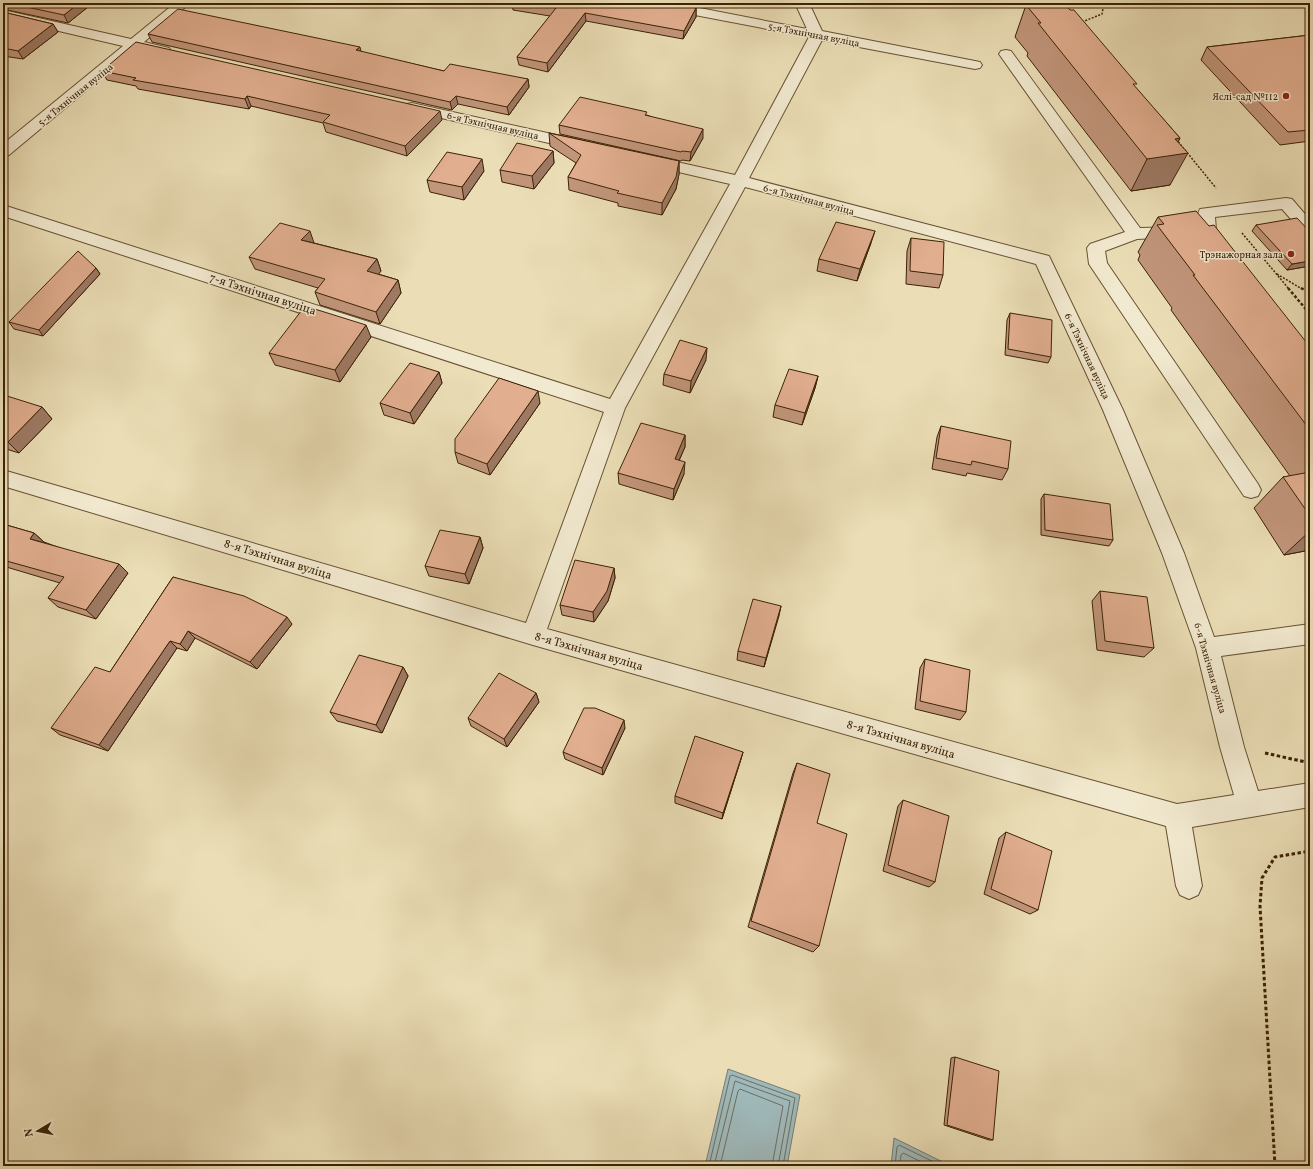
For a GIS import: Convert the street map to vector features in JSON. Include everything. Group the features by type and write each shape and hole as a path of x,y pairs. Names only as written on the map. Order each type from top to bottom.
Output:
{"street":[{"name":"5-я Тэхнічная вуліца","path":"3,152 183,3"},
{"name":"5-я Тэхнічная вуліца","path":"653,3 975,65"},
{"path":"533,635 615,408 740,181 817,35 802,3"},
{"path":"3,14 181,55"},
{"path":"1006,54 1135,234"},
{"name":"6-я Тэхнічная вуліца","path":"399,104 593,148"},
{"name":"6-я Тэхнічная вуліца","path":"632,157 740,181 1042,260 1113,410 1173,553 1207,648 1232,747 1250,805"},
{"path":"1251,490 1098,264 1096,248 1135,234 1213,236 1206,213 1286,203 1310,230"},
{"name":"7-я Тэхнічная вуліца","path":"3,210 615,408"},
{"name":"8-я Тэхнічная вуліца","path":"3,478 533,635 1177,817"},
{"path":"1207,648 1310,634"},
{"path":"1189,886 1177,817 1310,795"}],"path":[{"path":"1085,28 1080,22 1102,14 1104,3"},
{"path":"1174,137 1224,198 1226,210 1247,240 1310,314"},
{"path":"1275,272 1310,293"},
{"path":"1232,747 1310,763"},
{"path":"1275,1166 1260,906 1262,878 1275,857 1310,851"}],"water":[{"path":"728,1069 800,1095 787,1166 705,1166"},
{"path":"894,1138 951,1166 891,1166"}],"building":[{"path":"8,3 79,3 64,15"},
{"path":"523,3 669,3 696,8 684,31 585,13 547,63 517,57 556,8"},
{"path":"1041,3 1064,3 1070,10 1074,10 1137,84 1133,84 1180,138 1175,139 1188,153 1147,159 1038,23 1041,23 1026,5"},
{"path":"178,9 360,47 356,50 444,71 450,64 528,79 507,107 456,96 450,102 148,34"},
{"path":"3,12 53,24 18,51 3,48"},
{"path":"1310,35 1310,130 1288,132 1207,47"},
{"path":"136,42 440,111 405,146 323,122 330,115 247,96 245,99 133,80 136,78 102,71"},
{"path":"580,97 647,112 645,115 703,129 691,152 681,152 559,125"},
{"path":"549,133 679,161 676,177 662,203 617,193 619,191 568,177 581,155"},
{"path":"517,143 553,151 532,176 500,170"},
{"path":"447,152 482,159 462,187 427,180"},
{"path":"1196,211 1209,226 1214,225 1310,347 1310,430 1157,225 1164,224 1158,217"},
{"name":"Трэнажорная зала","path":"1297,218 1310,232 1310,261 1292,264 1256,225"},
{"path":"836,222 875,231 860,269 819,259"},
{"path":"280,223 310,231 301,240 377,259 367,271 398,280 376,312 315,292 325,279 249,257"},
{"path":"911,238 944,242 943,275 910,271"},
{"path":"78,251 96,268 39,330 9,322"},
{"path":"305,306 366,325 335,370 269,353"},
{"path":"1010,313 1052,320 1051,357 1008,349"},
{"path":"680,340 707,348 691,381 664,374"},
{"path":"410,363 439,372 410,413 380,403"},
{"path":"789,369 818,376 805,413 775,405"},
{"path":"499,378 538,391 487,464 455,452 455,439"},
{"path":"7,396 42,407 8,442 3,440 3,401"},
{"path":"641,423 685,435 675,459 685,462 674,489 618,473"},
{"path":"941,426 1011,441 1008,469 972,461 971,465 936,458"},
{"path":"1310,472 1310,516 1283,477"},
{"path":"1044,494 1110,504 1113,540 1045,530"},
{"path":"3,524 34,533 30,539 119,564 86,610 48,598 64,577 3,560"},
{"path":"440,530 480,537 465,574 425,566"},
{"path":"575,560 614,568 607,591 593,612 560,605"},
{"path":"173,577 244,596 287,617 250,662 188,631 180,644 170,641 99,745 51,728 95,667 110,672"},
{"path":"1100,591 1147,597 1154,648 1105,641"},
{"path":"753,599 781,606 766,658 738,651"},
{"path":"359,655 403,667 376,725 330,712"},
{"path":"925,659 970,670 966,712 920,701"},
{"path":"499,673 536,693 504,739 468,718"},
{"path":"584,708 595,708 624,720 602,768 563,752"},
{"path":"695,736 743,752 723,813 675,796"},
{"path":"797,763 830,774 817,823 847,834 819,946 751,921"},
{"path":"903,800 949,816 935,882 888,865"},
{"path":"1006,832 1052,851 1038,910 991,889"},
{"path":"955,1057 999,1071 993,1140 947,1125"}],"place":[{"name":"Яслі-сад №112","path":"1286,96"},
{"name":"Трэнажорная зала","path":"1291,254"}]}
